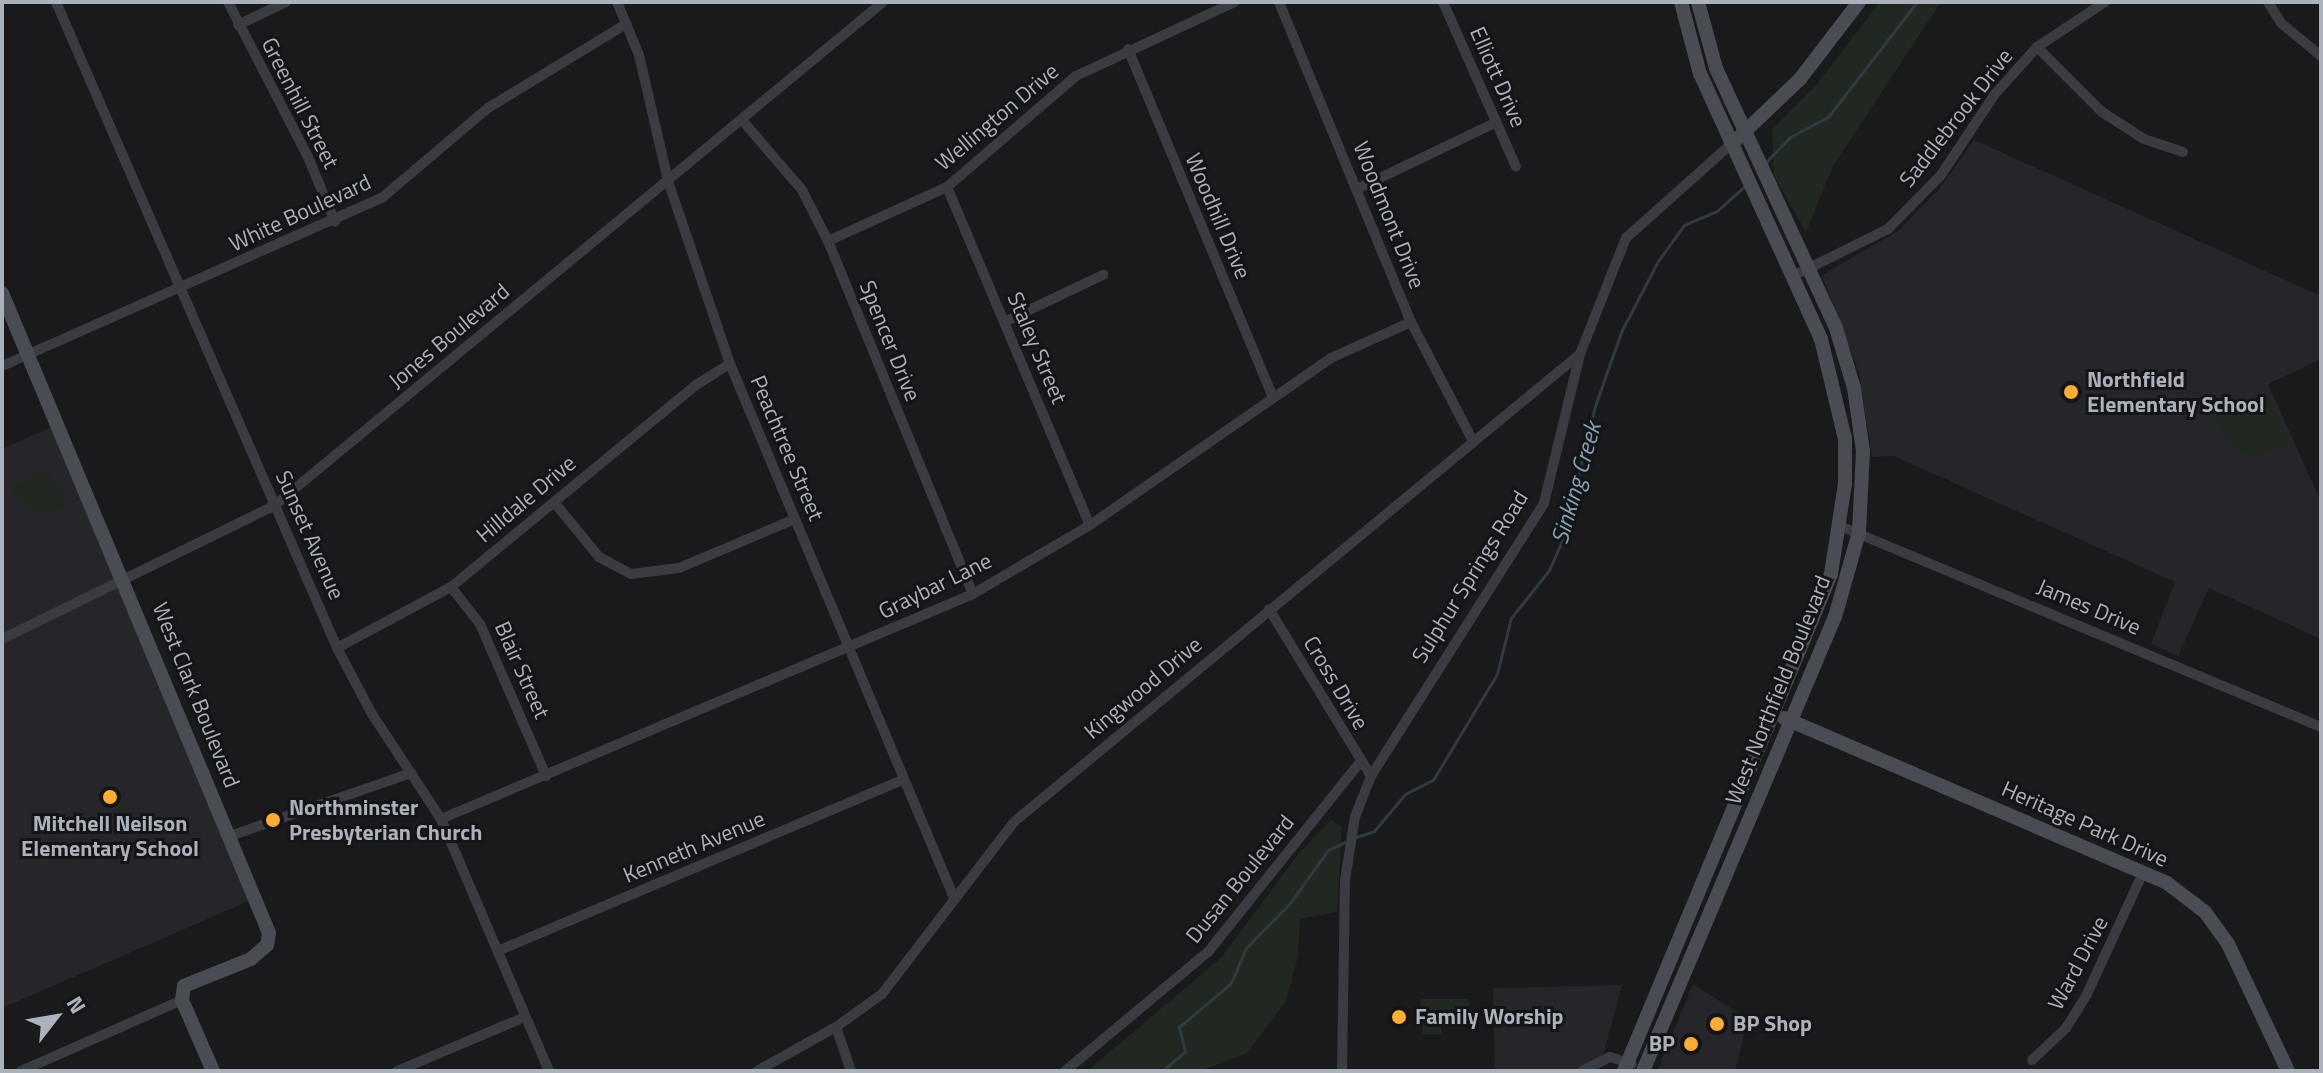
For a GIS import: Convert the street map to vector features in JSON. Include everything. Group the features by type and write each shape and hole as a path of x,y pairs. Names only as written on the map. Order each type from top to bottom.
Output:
{"main road":[{"name":"West Northfield Boulevard","path":"1626,1067 1776,714 1831,574 1840,526 1845,439 1836,390 1821,339 1700,74 1681,2"},
{"name":"West Northfield Boulevard","path":"1645,1070 1835,617 1859,532 1863,451 1854,388 1836,328 1743,132 1716,68 1698,2"},
{"name":"Sulphur Springs Road","path":"1731,144 1800,79 1859,2"},
{"name":"West Clark Boulevard","path":"2,293 263,914 267,945 251,959 184,986 182,1000"},
{"name":"Heritage Park Drive","path":"1776,714 2143,873 2205,912 2228,944 2288,1071"},
{"path":"1740,796 1757,802"},
{"path":"182,1000 213,1071"}],"street":[{"name":"Sunset Avenue","path":"56,2 337,648 441,819 500,950 549,1071"},
{"name":"Greenhill Street","path":"228,2 308,157 335,222"},
{"path":"238,25 286,2"},
{"name":"Peachtree Street","path":"617,2 639,55 668,181 730,364 852,648 903,780 954,898"},
{"name":"Jones Boulevard","path":"2,639 275,505 883,2"},
{"name":"Wellington Drive","path":"828,241 947,187 1053,91 1128,49 1235,2"},
{"name":"Woodmont Drive","path":"1279,2 1411,322 1472,439"},
{"name":"Elliott Drive","path":"1443,2 1516,167"},
{"name":"Saddlebrook Drive","path":"1793,276 1888,229 1921,199 1995,94 2037,47 2105,2"},
{"path":"2268,2 2281,23 2321,56"},
{"name":"White Boulevard","path":"2,366 335,222 405,182 488,108 626,24"},
{"path":"2037,47 2102,112 2144,139 2183,152"},
{"name":"Woodhill Drive","path":"1128,49 1273,397"},
{"name":"Spencer Drive","path":"742,120 802,190 828,241 973,594"},
{"path":"1357,189 1497,122"},
{"name":"Sulphur Springs Road","path":"1342,1071 1349,847 1371,776 1544,503 1580,354 1626,238 1731,144"},
{"name":"Staley Street","path":"947,187 1090,525"},
{"path":"1004,322 1103,275"},
{"name":"Graybar Lane","path":"441,819 852,648 973,594 1090,525 1331,358 1411,322"},
{"name":"Kingwood Drive","path":"757,1071 836,1027 882,994 1014,822 1472,439 1580,354"},
{"name":"Hilldale Drive","path":"337,648 451,587 696,385 730,364"},
{"path":"554,502 599,557 631,574 679,568 795,519"},
{"name":"James Drive","path":"1840,526 2321,727"},
{"name":"Blair Street","path":"451,587 480,624 546,776"},
{"name":"Cross Drive","path":"1269,609 1371,776"},
{"name":"Dusan Boulevard","path":"1065,1071 1208,952 1360,762"},
{"path":"230,836 411,773"},
{"name":"Kenneth Avenue","path":"500,950 903,780"},
{"name":"Ward Drive","path":"2032,1060 2066,1028 2087,994 2143,873"},
{"path":"21,1071 182,1000"},
{"path":"397,1071 525,1017"},
{"path":"836,1027 851,1071"},
{"path":"1582,1071 1610,1057 1626,1067 1645,1070"}],"shaded area":[{"path":"1880,2 1941,2 1833,166 1806,232 1774,176 1772,130 1817,84"},
{"path":"1974,140 2321,296 2321,359 2268,384 2321,502 2321,639 2209,588 2178,656 2151,644 2175,582 1894,456 1872,457 1859,372 1822,275 1898,231 1940,188"},
{"path":"2261,394 2268,398 2288,444 2259,454 2237,451 2213,417"},
{"path":"58,424 256,898 2,1008 2,449"},
{"path":"40,470 48,471 69,504 58,510 30,510 11,491"},
{"path":"1331,820 1342,827 1337,912 1300,919 1298,956 1286,1001 1247,1053 1200,1071 1087,1071 1221,958 1299,853"},
{"path":"1693,984 1748,1019 1735,1071 1657,1071"},
{"path":"1622,985 1599,1071 1495,1071 1493,988"},
{"path":"1420,999 1469,999 1470,1007 1441,1011 1441,1034 1423,1034"}],"waterway":[{"name":"Sinking Creek","path":"1765,163 1790,137 1828,117 1917,2"},
{"name":"Sinking Creek","path":"1356,837 1374,831 1405,794 1433,780 1497,674 1511,618 1549,570 1562,541 1595,406 1621,332 1658,261 1684,225 1717,211 1745,186"},
{"name":"Sinking Creek","path":"1162,1071 1185,1052 1179,1027 1231,983 1246,948 1290,903 1328,850 1349,840"}],"place":[{"name":"Northfield Elementary School","path":"2071,392"},
{"name":"Mitchell Neilson Elementary School","path":"110,797"},
{"name":"Northminster Presbyterian Church","path":"273,820"},
{"name":"Family Worship","path":"1399,1017"},
{"name":"BP Shop","path":"1717,1024"},
{"name":"BP","path":"1691,1044"}]}
